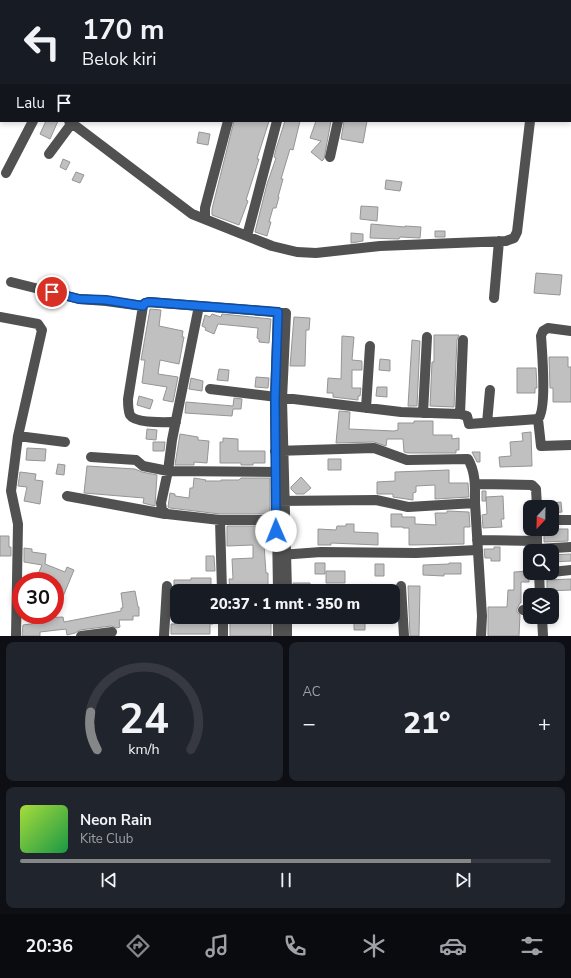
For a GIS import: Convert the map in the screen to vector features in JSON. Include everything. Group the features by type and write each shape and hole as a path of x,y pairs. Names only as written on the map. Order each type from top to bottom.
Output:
{"street":[{"path":"6,173 32,122"},
{"path":"49,154 71,122 188,212 272,246 298,252 316,253 380,246 506,241 514,238 517,232 530,122"},
{"path":"205,218 205,208 228,122"},
{"path":"246,236 277,122"},
{"path":"330,157 338,122"},
{"path":"494,298 499,241"},
{"path":"11,282 79,299 106,300 143,306"},
{"path":"176,422 135,419 130,415 128,409 128,399 143,306 145,303 149,302 278,312 279,472 282,555 279,584"},
{"path":"165,514 161,507 172,440 199,306"},
{"path":"0,317 38,324 41,328 18,436 11,491 18,524 16,636"},
{"path":"571,331 548,328 543,331 542,412 538,419 541,446 571,445"},
{"path":"423,413 426,337"},
{"path":"460,414 463,340"},
{"path":"366,408 370,346"},
{"path":"210,389 401,412 460,414 467,416 469,424 538,419"},
{"path":"487,423 490,390"},
{"path":"18,436 65,442"},
{"path":"279,451 374,448 407,460 468,459 473,469 476,484 475,502 482,616 481,636"},
{"path":"91,456 136,460 143,466 168,471 279,472"},
{"path":"476,484 532,485 536,489 537,500"},
{"path":"67,496 165,514 220,520 276,520"},
{"path":"280,501 376,500 408,507 475,502"},
{"path":"280,501 276,520 285,584"},
{"path":"220,520 222,584"},
{"path":"559,520 571,520"},
{"path":"282,555 321,552 416,553 477,545 523,547"},
{"path":"559,547 571,547"},
{"path":"559,571 571,570"},
{"path":"164,636 167,586"},
{"path":"401,586 404,636"},
{"path":"223,624 223,636"},
{"path":"278,624 278,636"},
{"path":"287,624 287,636"},
{"path":"542,624 543,636"},
{"path":"81,636 112,632"}],"building":[{"path":"46,122 58,122 50,139 40,134"},
{"path":"234,122 269,122 246,200 248,201 239,225 212,215 212,209"},
{"path":"285,122 300,122 293,150 290,149 281,179 283,179 279,197 276,208 273,208 267,236 255,232 267,184 276,158 274,157"},
{"path":"316,122 331,122 324,159 322,161 311,152 321,141 310,138"},
{"path":"344,122 367,122 363,143 341,139"},
{"path":"199,132 210,134 208,145 197,143"},
{"path":"63,159 70,162 66,170 60,167"},
{"path":"76,172 84,175 80,183 72,180"},
{"path":"386,180 402,182 400,191 385,189"},
{"path":"361,206 378,207 377,221 360,219"},
{"path":"371,224 421,227 420,238 370,238"},
{"path":"435,231 445,231 445,237 435,237"},
{"path":"351,233 363,234 363,241 351,243"},
{"path":"536,273 562,275 560,295 534,293"},
{"path":"150,309 161,310 159,326 183,331 182,337 184,337 179,364 160,360 158,374 178,377 173,402 163,400 167,387 142,383 145,360 141,360"},
{"path":"212,314 221,317 222,314 271,319 269,343 259,342 259,339 257,338 258,328 218,324 214,334 205,330 206,328 202,326 205,315 210,317"},
{"path":"294,317 310,318 309,330 306,330 305,366 290,366"},
{"path":"434,335 459,335 457,340 454,407 430,406 432,362 434,362"},
{"path":"342,336 354,337 352,360 362,361 362,370 352,370 352,388 361,388 358,400 333,397 333,393 327,393 328,378 341,379"},
{"path":"412,340 420,341 417,406 408,406"},
{"path":"549,357 568,357 568,367 571,367 571,402 553,402 553,388 550,388"},
{"path":"380,359 390,360 390,371 379,370"},
{"path":"517,368 536,368 537,388 535,388 535,393 517,393"},
{"path":"219,369 229,370 228,381 217,380"},
{"path":"256,377 269,378 268,388 255,387"},
{"path":"191,378 203,381 202,391 189,389"},
{"path":"377,387 387,387 387,397 376,396"},
{"path":"139,396 153,400 150,409 137,405"},
{"path":"234,398 242,399 241,409 233,409 232,416 185,413 186,402 233,406"},
{"path":"339,411 350,412 349,429 394,431 398,430 398,423 433,421 433,435 452,435 452,439 459,438 459,450 456,450 456,453 408,453 404,452 403,439 387,439 386,446 374,442 336,443"},
{"path":"147,429 157,430 156,440 146,439"},
{"path":"531,432 532,466 500,467 499,457 511,456 510,442 523,441 522,433"},
{"path":"180,434 198,437 198,440 209,441 207,463 194,462 194,465 175,465"},
{"path":"223,438 238,439 238,451 265,451 265,463 241,465 241,463 220,463 220,442 223,442"},
{"path":"153,442 165,442 164,451 153,451"},
{"path":"27,448 46,449 45,461 26,460"},
{"path":"472,452 480,452 480,462 477,462"},
{"path":"328,459 341,459 341,470 328,470"},
{"path":"58,464 65,465 64,475 56,474"},
{"path":"87,466 135,469 157,475 155,506 143,503 144,498 84,493"},
{"path":"449,470 449,483 468,483 469,497 435,499 435,485 416,486 416,492 413,493 413,500 393,497 393,494 377,494 377,482 395,481 395,472"},
{"path":"20,472 36,474 35,480 43,481 40,504 24,501 27,487 18,486"},
{"path":"301,477 311,488 304,494 296,494 291,487"},
{"path":"194,478 206,480 205,481 221,481 239,480 241,478 270,478 270,514 220,514 168,507 170,493 175,494 175,496 189,498 190,488 193,488"},
{"path":"482,491 486,491 486,501 482,501"},
{"path":"503,496 504,519 501,519 502,527 483,528 482,515 487,514 486,497"},
{"path":"559,502 561,502 562,512 559,512"},
{"path":"447,511 469,512 470,527 464,527 464,544 409,545 409,528 391,527 391,514 402,514 402,517 415,517 415,524 436,525 435,513 447,513"},
{"path":"346,524 354,524 354,532 378,533 378,545 331,543 331,545 318,545 318,529 336,530 337,526 346,526"},
{"path":"227,526 258,526 258,531 263,531 268,584 229,584 229,579 233,579 232,559 253,558 253,545 227,546"},
{"path":"559,529 568,529 568,541 544,542 544,536 559,536"},
{"path":"0,536 9,536 11,556 0,556"},
{"path":"494,547 500,547 500,561 491,561 491,558 485,558 484,549 494,549"},
{"path":"24,548 32,549 32,552 46,554 45,564 65,572 67,567 74,570 64,594 64,572 39,572 42,565 24,562"},
{"path":"571,554 571,561 559,562 559,555"},
{"path":"206,556 214,556 215,571 206,571"},
{"path":"315,563 325,563 325,574 315,574"},
{"path":"461,563 461,574 444,574 444,576 423,575 423,565"},
{"path":"375,564 384,564 384,576 375,576"},
{"path":"326,571 345,571 345,583 326,583"},
{"path":"523,571 523,580 529,580 529,582 521,582 521,603 517,609 517,612 520,615 519,636 488,636 488,607 507,607 508,590 514,590 514,572"},
{"path":"191,578 211,578 211,584 174,584 174,580 191,580"},
{"path":"571,579 571,590 559,590 559,588 547,588 547,580"},
{"path":"293,583 310,583 310,584"},
{"path":"408,586 420,586 419,636 410,636"},
{"path":"135,591 139,607 139,616 133,616 133,620 119,620 120,627 117,628 111,626 80,630 67,635 66,629 40,632 40,636 22,636 23,625 64,624 64,622 121,611 121,608 123,608 121,593"},
{"path":"171,624 210,624 210,634 171,634"},
{"path":"230,624 271,624 271,636 230,636"},
{"path":"354,624 365,624 365,630 354,630"}],"route":[{"path":"52,292 79,299 106,300 143,306 146,302 149,302 278,312 275,398 276,531"}]}
